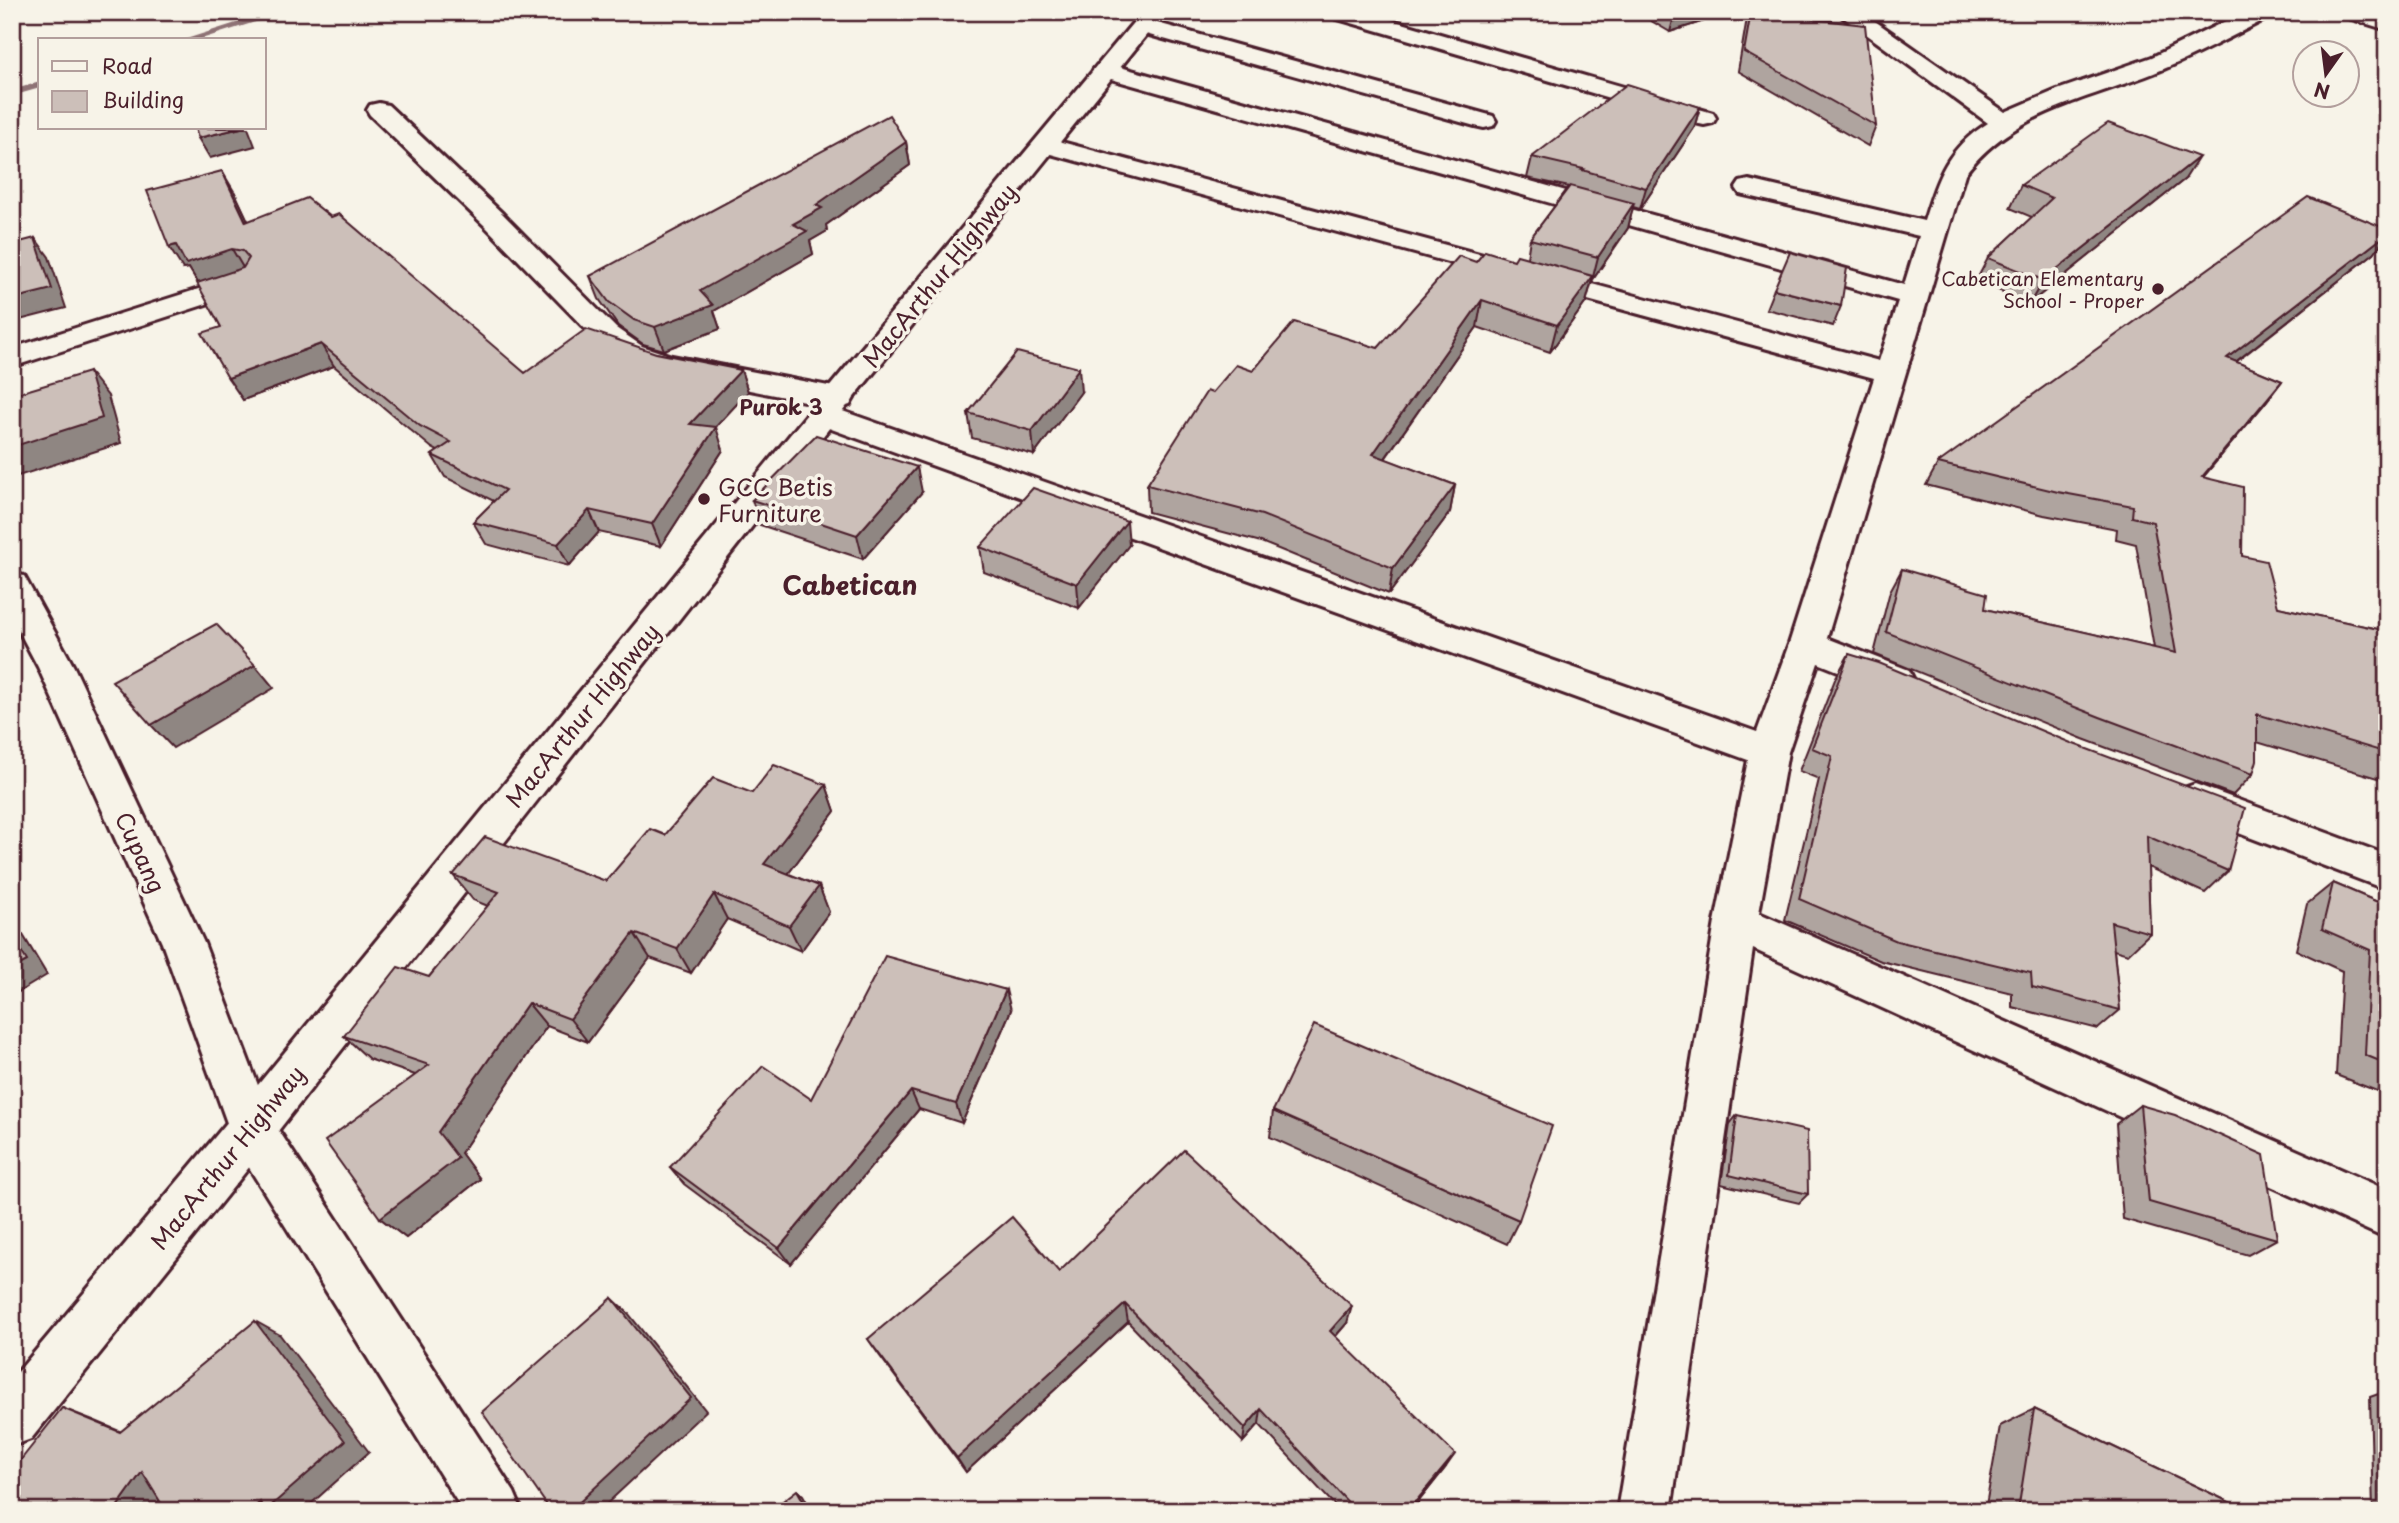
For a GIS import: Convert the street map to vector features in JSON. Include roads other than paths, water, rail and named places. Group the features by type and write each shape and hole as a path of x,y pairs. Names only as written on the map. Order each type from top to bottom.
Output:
{"street":[{"path":"1339,12 1704,118"},
{"path":"1847,12 2002,121"},
{"path":"1644,1511 1736,922 1769,752 1807,644 1952,173 1964,157 2002,121 2145,68 2262,12"},
{"path":"2353,12 2387,23"},
{"path":"1149,19 1484,121"},
{"name":"MacArthur Highway","path":"12,1420 251,1129 831,406 1149,19"},
{"path":"1105,70 1913,296"},
{"path":"379,110 494,220 606,334 632,352 831,406 1769,752"},
{"path":"1045,145 1889,373"},
{"path":"1749,188 1933,231"},
{"path":"12,358 246,282"},
{"name":"Cupang","path":"12,585 56,667 183,943 251,1129 495,1511"},
{"path":"1807,644 1931,695"},
{"path":"2157,786 2387,873"},
{"path":"1736,922 2387,1215"}],"waterway":[{"path":"195,38 282,12"},
{"path":"12,93 38,86"}],"place":[{"name":"Cabetican Elementary School - Proper","path":"2158,289"},
{"name":"GCC Betis Furniture","path":"704,499"}],"district":[{"name":"Purok 3","path":"781,406"},
{"name":"Cabetican","path":"850,584"}]}
